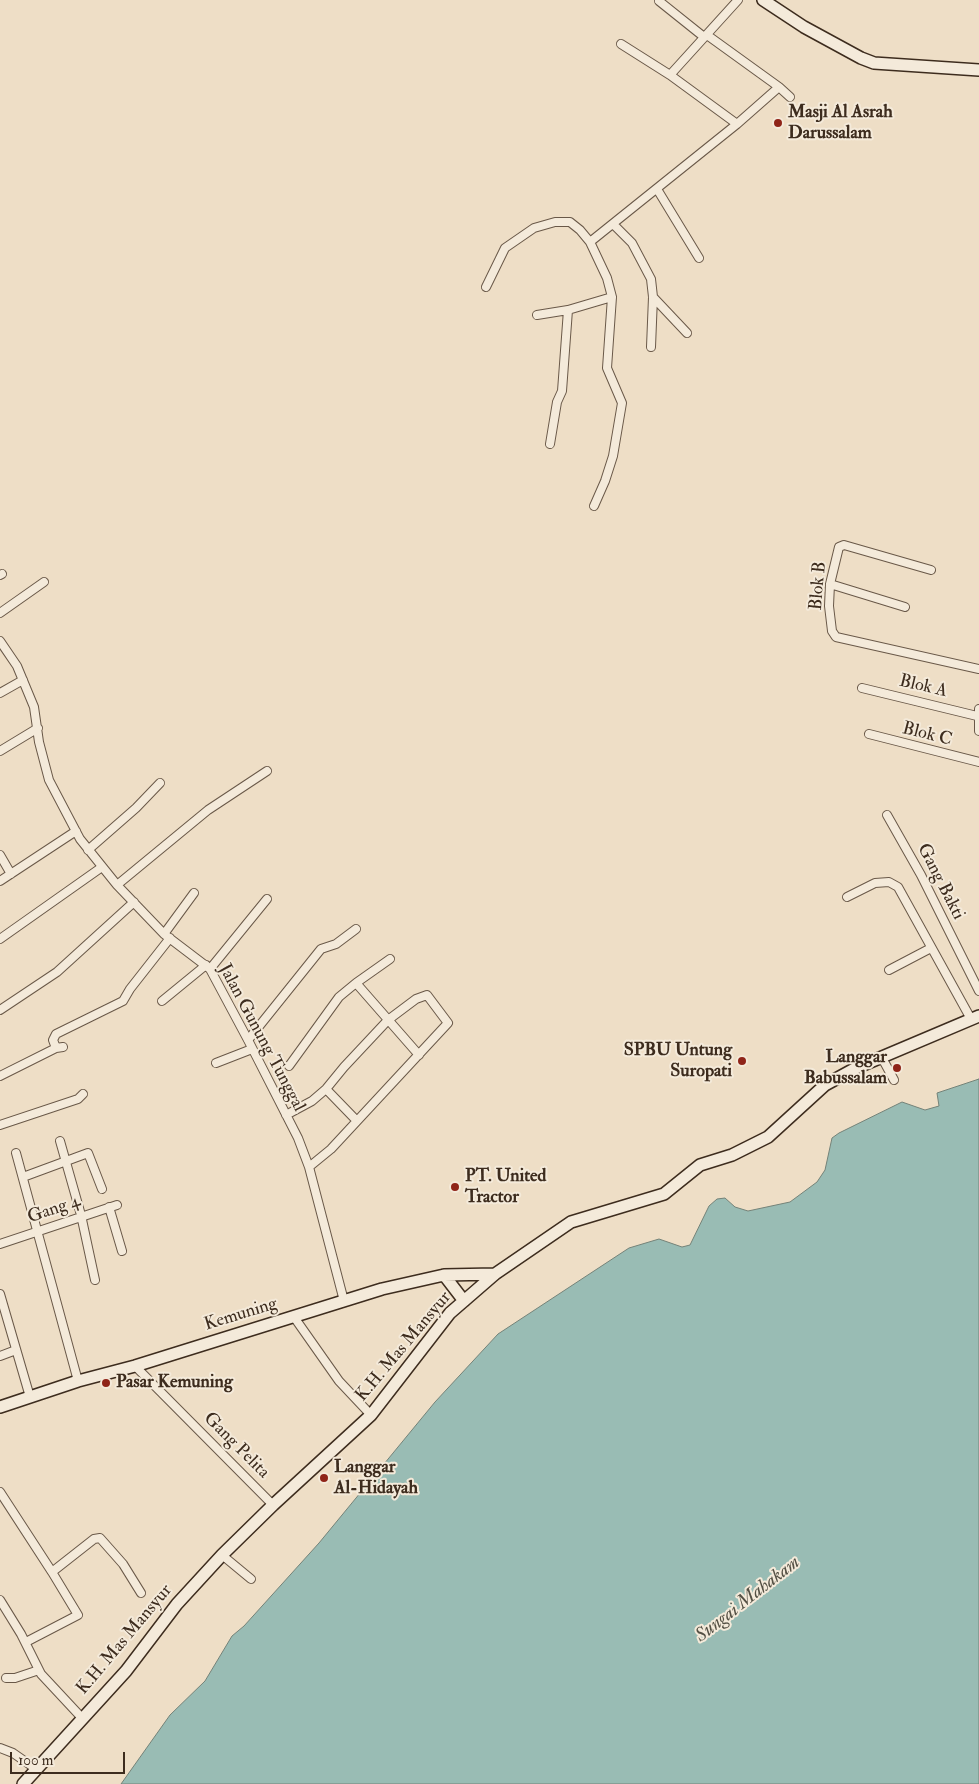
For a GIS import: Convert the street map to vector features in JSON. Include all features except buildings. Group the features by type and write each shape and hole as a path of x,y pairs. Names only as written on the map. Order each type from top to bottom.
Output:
{"main road":[{"path":"764,0 804,26 861,58 874,62 979,70"},
{"name":"K.H. Mas Mansyur","path":"23,1784 126,1671 177,1604 222,1555 273,1504 371,1415 396,1386 427,1340 450,1313 495,1274 571,1222 664,1194 700,1165 732,1155 768,1137 825,1085 881,1056 975,1017"},
{"name":"Kemuning","path":"0,1407 78,1381 135,1366 417,1279 444,1275 495,1274"},
{"path":"444,1275 464,1301"}],"street":[{"path":"670,76 738,0"},
{"path":"659,1 790,96"},
{"path":"621,44 737,124"},
{"path":"590,242 737,124 779,87"},
{"path":"657,189 699,258"},
{"path":"486,287 505,248 534,228 555,222 570,222 590,242 607,278 612,297 607,368 621,398 622,413 605,481 594,506"},
{"path":"613,224 632,243 647,267 651,279 653,297 651,347"},
{"path":"538,315 568,310 612,297"},
{"path":"653,297 687,333"},
{"path":"550,444 557,402 562,391 568,310"},
{"name":"Blok B","path":"931,570 844,545 838,547 830,584 832,631 836,637 979,669"},
{"path":"0,613 44,582"},
{"path":"830,584 905,607"},
{"name":"Jalan Gunung Tunggal","path":"0,641 17,666 34,707 44,765 49,780 76,831 88,850 117,885 167,936 208,967 248,1040 286,1115 309,1167 344,1301"},
{"path":"0,693 23,680"},
{"name":"Blok A","path":"862,688 978,712"},
{"path":"978,712 979,732"},
{"path":"0,751 38,728"},
{"name":"Blok C","path":"868,734 979,762"},
{"path":"117,885 208,810 267,771"},
{"path":"88,850 136,808 160,783"},
{"name":"Gang Bakti","path":"887,815 921,875 979,991"},
{"path":"0,881 76,831"},
{"path":"0,855 11,874"},
{"path":"0,939 102,867"},
{"path":"847,897 875,883 889,882 898,887 931,948 975,1017"},
{"path":"0,1076 59,1047 53,1040 56,1034 123,1001 194,893"},
{"path":"162,1001 208,967 267,899"},
{"path":"0,1010 57,972 134,902"},
{"path":"248,1040 321,949 336,944 356,929"},
{"path":"889,970 931,948"},
{"path":"289,1066 339,997 390,960"},
{"path":"356,983 419,1055"},
{"path":"286,1115 312,1101 326,1089 388,1020 407,1004 427,995 448,1023 327,1153 309,1167"},
{"path":"216,1064 252,1049"},
{"path":"881,1056 894,1080"},
{"path":"326,1089 357,1121"},
{"path":"0,1125 78,1098 83,1094"},
{"path":"60,1141 81,1215 95,1280"},
{"path":"16,1153 78,1381"},
{"path":"23,1177 89,1153 102,1189"},
{"name":"Gang 4","path":"0,1244 81,1215 117,1205"},
{"path":"109,1207 122,1251"},
{"path":"1,1298 30,1396"},
{"path":"294,1317 339,1381 371,1415"},
{"path":"0,1356 16,1350"},
{"name":"Gang Pelita","path":"135,1366 273,1504"},
{"path":"0,1492 78,1614 26,1642"},
{"path":"52,1572 99,1538 123,1564 141,1593"},
{"path":"222,1555 251,1579"},
{"path":"0,1600 26,1642 39,1670 82,1718"},
{"path":"6,1678 15,1678 39,1670"},
{"path":"0,1748 13,1753 36,1769"}],"water":[{"name":"Sungai Mahakam","path":"979,1079 979,1784 121,1784 170,1715 205,1681 232,1636 244,1626 319,1543 435,1402 498,1334 629,1248 659,1239 682,1247 690,1245 709,1206 717,1199 725,1198 735,1207 748,1211 790,1202 817,1182 825,1170 832,1138 839,1133 902,1102 925,1110 939,1106 937,1093"}],"place":[{"name":"Masji Al Asrah Darussalam","path":"778,123"},
{"name":"SPBU Untung Suropati","path":"742,1061"},
{"name":"Langgar Babussalam","path":"897,1068"},
{"name":"PT. United Tractor","path":"455,1187"},
{"name":"Pasar Kemuning","path":"106,1383"},
{"name":"Langgar Al-Hidayah","path":"324,1478"}]}
